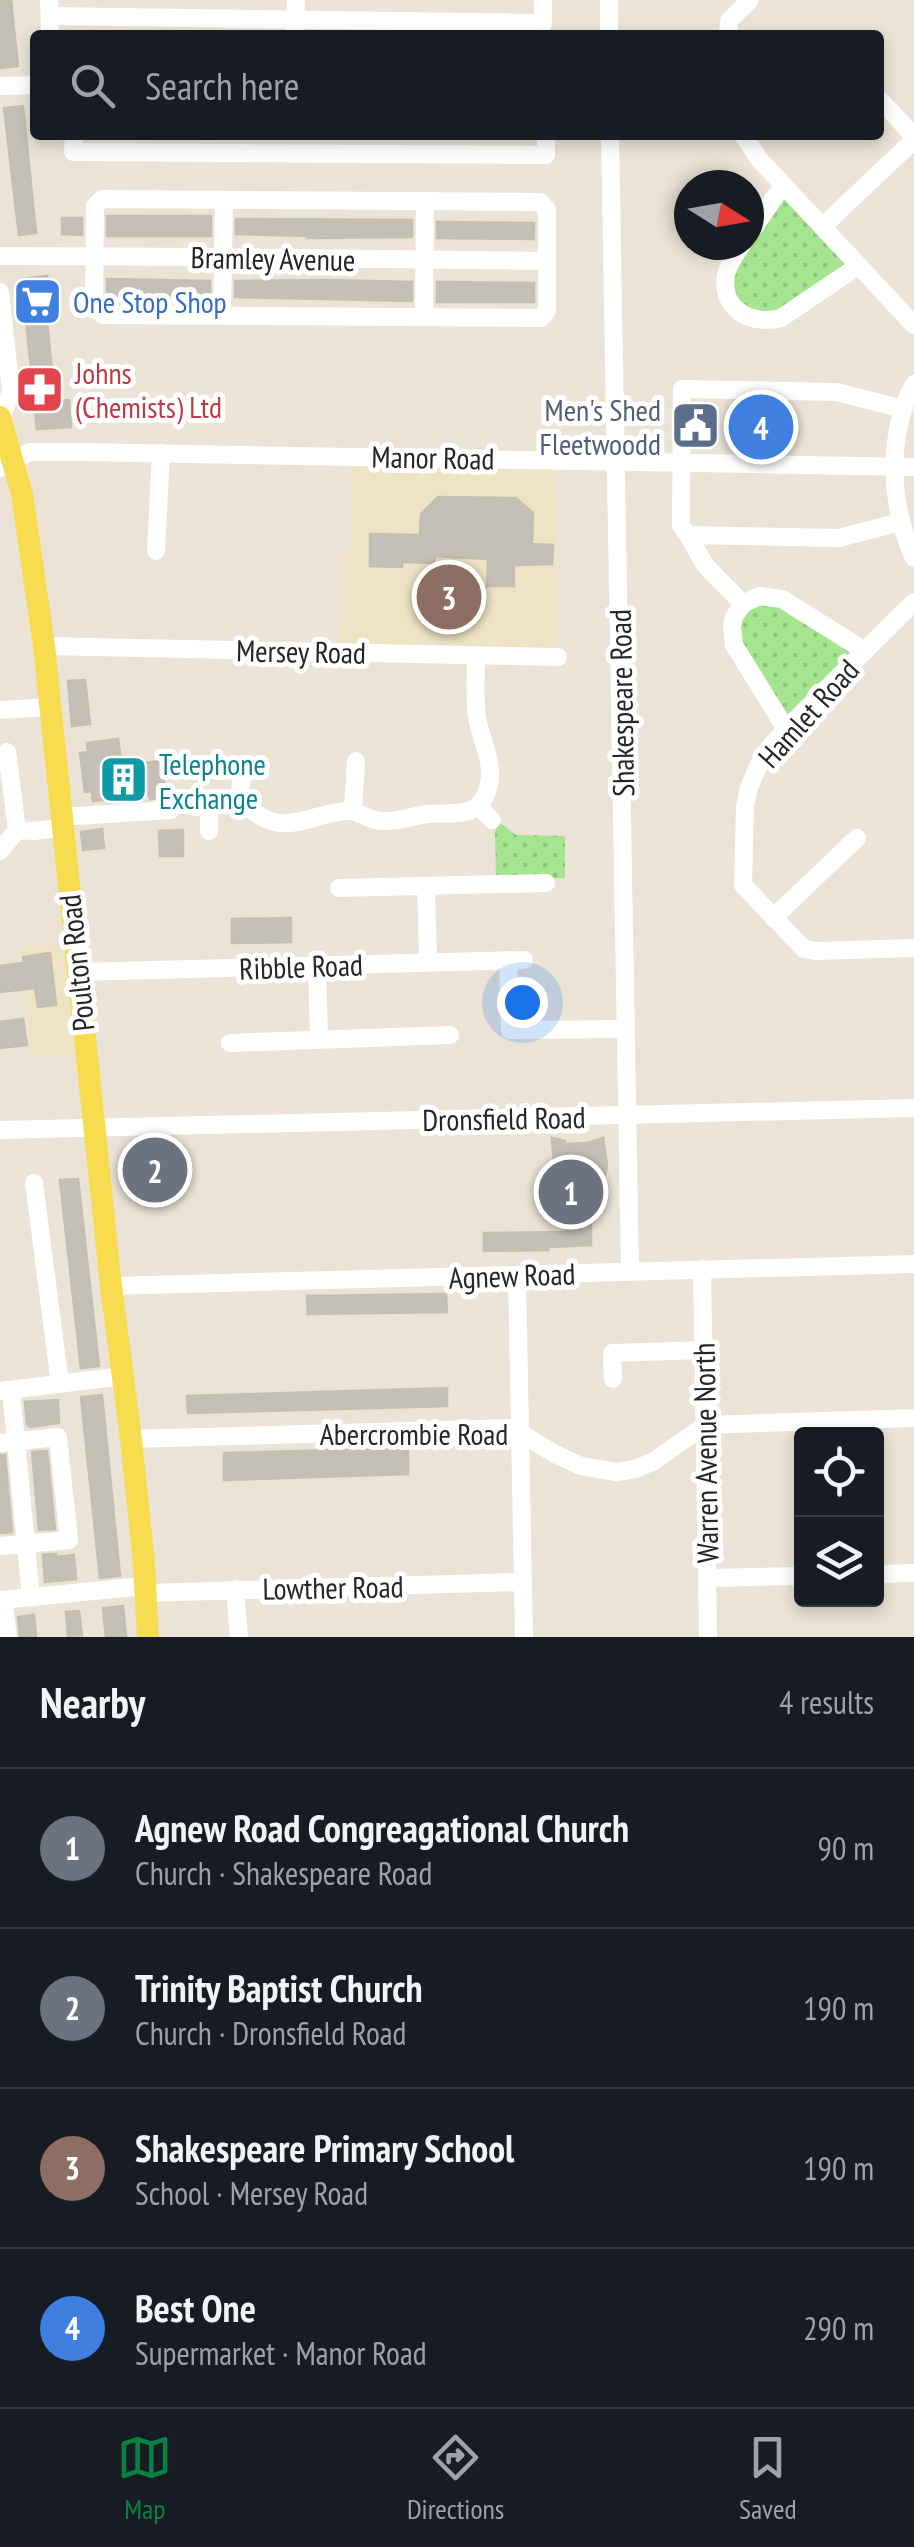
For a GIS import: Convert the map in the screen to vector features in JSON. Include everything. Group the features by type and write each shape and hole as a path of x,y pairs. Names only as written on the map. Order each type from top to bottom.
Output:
{"main road":[{"name":"Poulton Road","path":"1,417 6,464 22,494 44,646 60,822 131,1439 148,1637"}],"street":[{"path":"296,0 296,28"},
{"path":"49,8 296,28 542,23 542,0"},
{"path":"609,0 609,30"},
{"path":"728,30 729,21 750,0"},
{"path":"0,86 30,85"},
{"path":"822,227 914,138 884,105"},
{"path":"74,140 73,152 307,144 546,155 546,140"},
{"name":"Shakespeare Road","path":"610,140 630,1272"},
{"path":"746,140 759,159 914,325"},
{"path":"764,213 783,185"},
{"path":"102,199 224,200 540,202 547,210 548,310 541,318 103,316 94,310 94,206 102,199"},
{"path":"222,315 224,200"},
{"path":"424,317 425,202"},
{"name":"Bramley Avenue","path":"0,256 547,262"},
{"path":"733,260 728,268 726,291 734,308 750,319 780,318 858,266"},
{"name":"Poulton Road","path":"0,292 11,391 1,417"},
{"path":"914,384 897,436 904,467 896,495 900,522 914,558"},
{"path":"743,604 705,565 681,526 682,389 836,392 903,408"},
{"name":"Manor Road","path":"6,464 30,452 161,452 904,467"},
{"path":"156,551 161,452"},
{"path":"688,535 839,538 900,522"},
{"path":"786,729 734,645 732,626 743,604 759,596 782,599 865,650"},
{"name":"Hamlet Road","path":"914,602 786,729 757,766 745,806 743,885 799,945 810,951 914,948"},
{"name":"Mersey Road","path":"44,646 558,657"},
{"path":"209,832 201,807 238,803 262,818 282,824 326,812 353,810 374,820 390,822 472,810 489,784 490,769 477,716 476,656"},
{"path":"0,710 49,706"},
{"path":"0,851 17,830 7,752"},
{"path":"353,810 356,761"},
{"path":"238,803 244,764"},
{"path":"478,806 492,820"},
{"path":"17,830 33,831 60,822 171,810"},
{"path":"773,918 857,838"},
{"path":"339,888 546,882"},
{"path":"426,886 428,962"},
{"name":"Ribble Road","path":"78,972 516,960 510,1030 626,1029"},
{"path":"317,966 318,1040"},
{"path":"230,1044 450,1035"},
{"name":"Dronsfield Road","path":"0,1130 914,1108"},
{"path":"34,1183 60,1384"},
{"name":"Agnew Road","path":"111,1286 914,1264"},
{"name":"Warren Avenue North","path":"702,1269 708,1637"},
{"path":"517,1275 524,1637"},
{"path":"612,1379 612,1353 704,1350"},
{"path":"31,1597 8,1442 5,1390 123,1376"},
{"path":"705,1424 914,1418"},
{"name":"Abercrombie Road","path":"131,1439 512,1428 582,1466 617,1472 654,1461 705,1424"},
{"path":"0,1546 69,1540 58,1437 8,1442"},
{"path":"884,1574 914,1573"},
{"path":"707,1578 794,1576"},
{"name":"Lowther Road","path":"2,1600 145,1590 522,1582"},
{"path":"235,1590 239,1637"},
{"path":"2,1600 8,1637"}],"shaded area":[{"path":"352,456 555,460 558,657 340,651 342,554 350,553"},
{"path":"74,941 86,1051 31,1057 19,948"}],"green space":[{"path":"778,190 858,266 761,321 726,291 737,260 764,260 764,211"},
{"path":"759,596 859,645 786,729 732,635"},
{"path":"500,823 516,835 565,836 565,878 496,880 495,831"}],"building":[{"path":"0,0 11,0 18,66 0,68"},
{"path":"23,106 36,233 19,235 4,108"},
{"path":"107,216 211,216 211,236 107,236"},
{"path":"62,218 82,218 82,235 62,234"},
{"path":"236,219 412,220 412,237 236,234"},
{"path":"437,222 534,223 534,239 437,238"},
{"path":"47,276 52,311 46,311 55,401 69,400 71,427 37,429 22,279"},
{"path":"107,279 210,281 210,300 107,298"},
{"path":"235,281 412,282 412,301 235,297"},
{"path":"437,282 534,283 534,302 437,302"},
{"path":"438,497 516,498 533,513 532,544 553,545 552,564 514,565 514,586 487,586 488,559 435,556 434,563 370,566 370,534 420,535 421,514"},
{"path":"85,680 90,724 72,726 68,681"},
{"name":"Telephone Exchange","path":"118,739 122,766 161,761 166,797 150,799 149,794 93,801 92,791 85,792 80,753 88,752 87,743"},
{"path":"102,829 104,848 83,850 81,832"},
{"path":"183,830 183,856 160,856 159,831"},
{"path":"291,918 291,942 232,943 232,919"},
{"path":"50,953 56,1005 38,1007 35,988 0,992 0,966 24,963 23,957"},
{"path":"23,1019 27,1045 0,1048 0,1022"},
{"path":"552,1138 565,1144 603,1138 607,1165 605,1175 601,1174 602,1206 591,1206 591,1245 484,1251 484,1233 566,1232 564,1207 557,1207"},
{"path":"127,1152 142,1152 142,1159 182,1158 182,1184 127,1185"},
{"path":"78,1179 99,1366 81,1368 60,1180"},
{"path":"446,1294 447,1312 308,1314 307,1296"},
{"path":"447,1388 447,1406 188,1413 187,1396"},
{"path":"102,1395 120,1576 100,1578 81,1397"},
{"path":"58,1400 59,1423 27,1425 25,1402"},
{"path":"408,1448 408,1474 224,1480 224,1453"},
{"path":"47,1451 55,1529 39,1530 32,1452"},
{"path":"0,1455 5,1455 12,1532 0,1533"},
{"path":"43,1555 74,1555 76,1579 45,1582"},
{"path":"123,1606 126,1637 106,1637 103,1608"},
{"path":"79,1611 82,1635 68,1636 66,1612"},
{"path":"34,1615 36,1637 20,1637 18,1617"}],"place":[{"name":"One Stop Shop","path":"38,301"},
{"name":"Johns (Chemists) Ltd","path":"40,389"},
{"name":"Men's Shed Fleetwoodd","path":"696,426"},
{"name":"Best One","path":"761,427"},
{"name":"Shakespeare Primary School","path":"449,597"},
{"name":"Telephone Exchange","path":"124,780"},
{"name":"Trinity Baptist Church","path":"155,1170"},
{"name":"Agnew Road Congreagational Church","path":"571,1192"}]}
